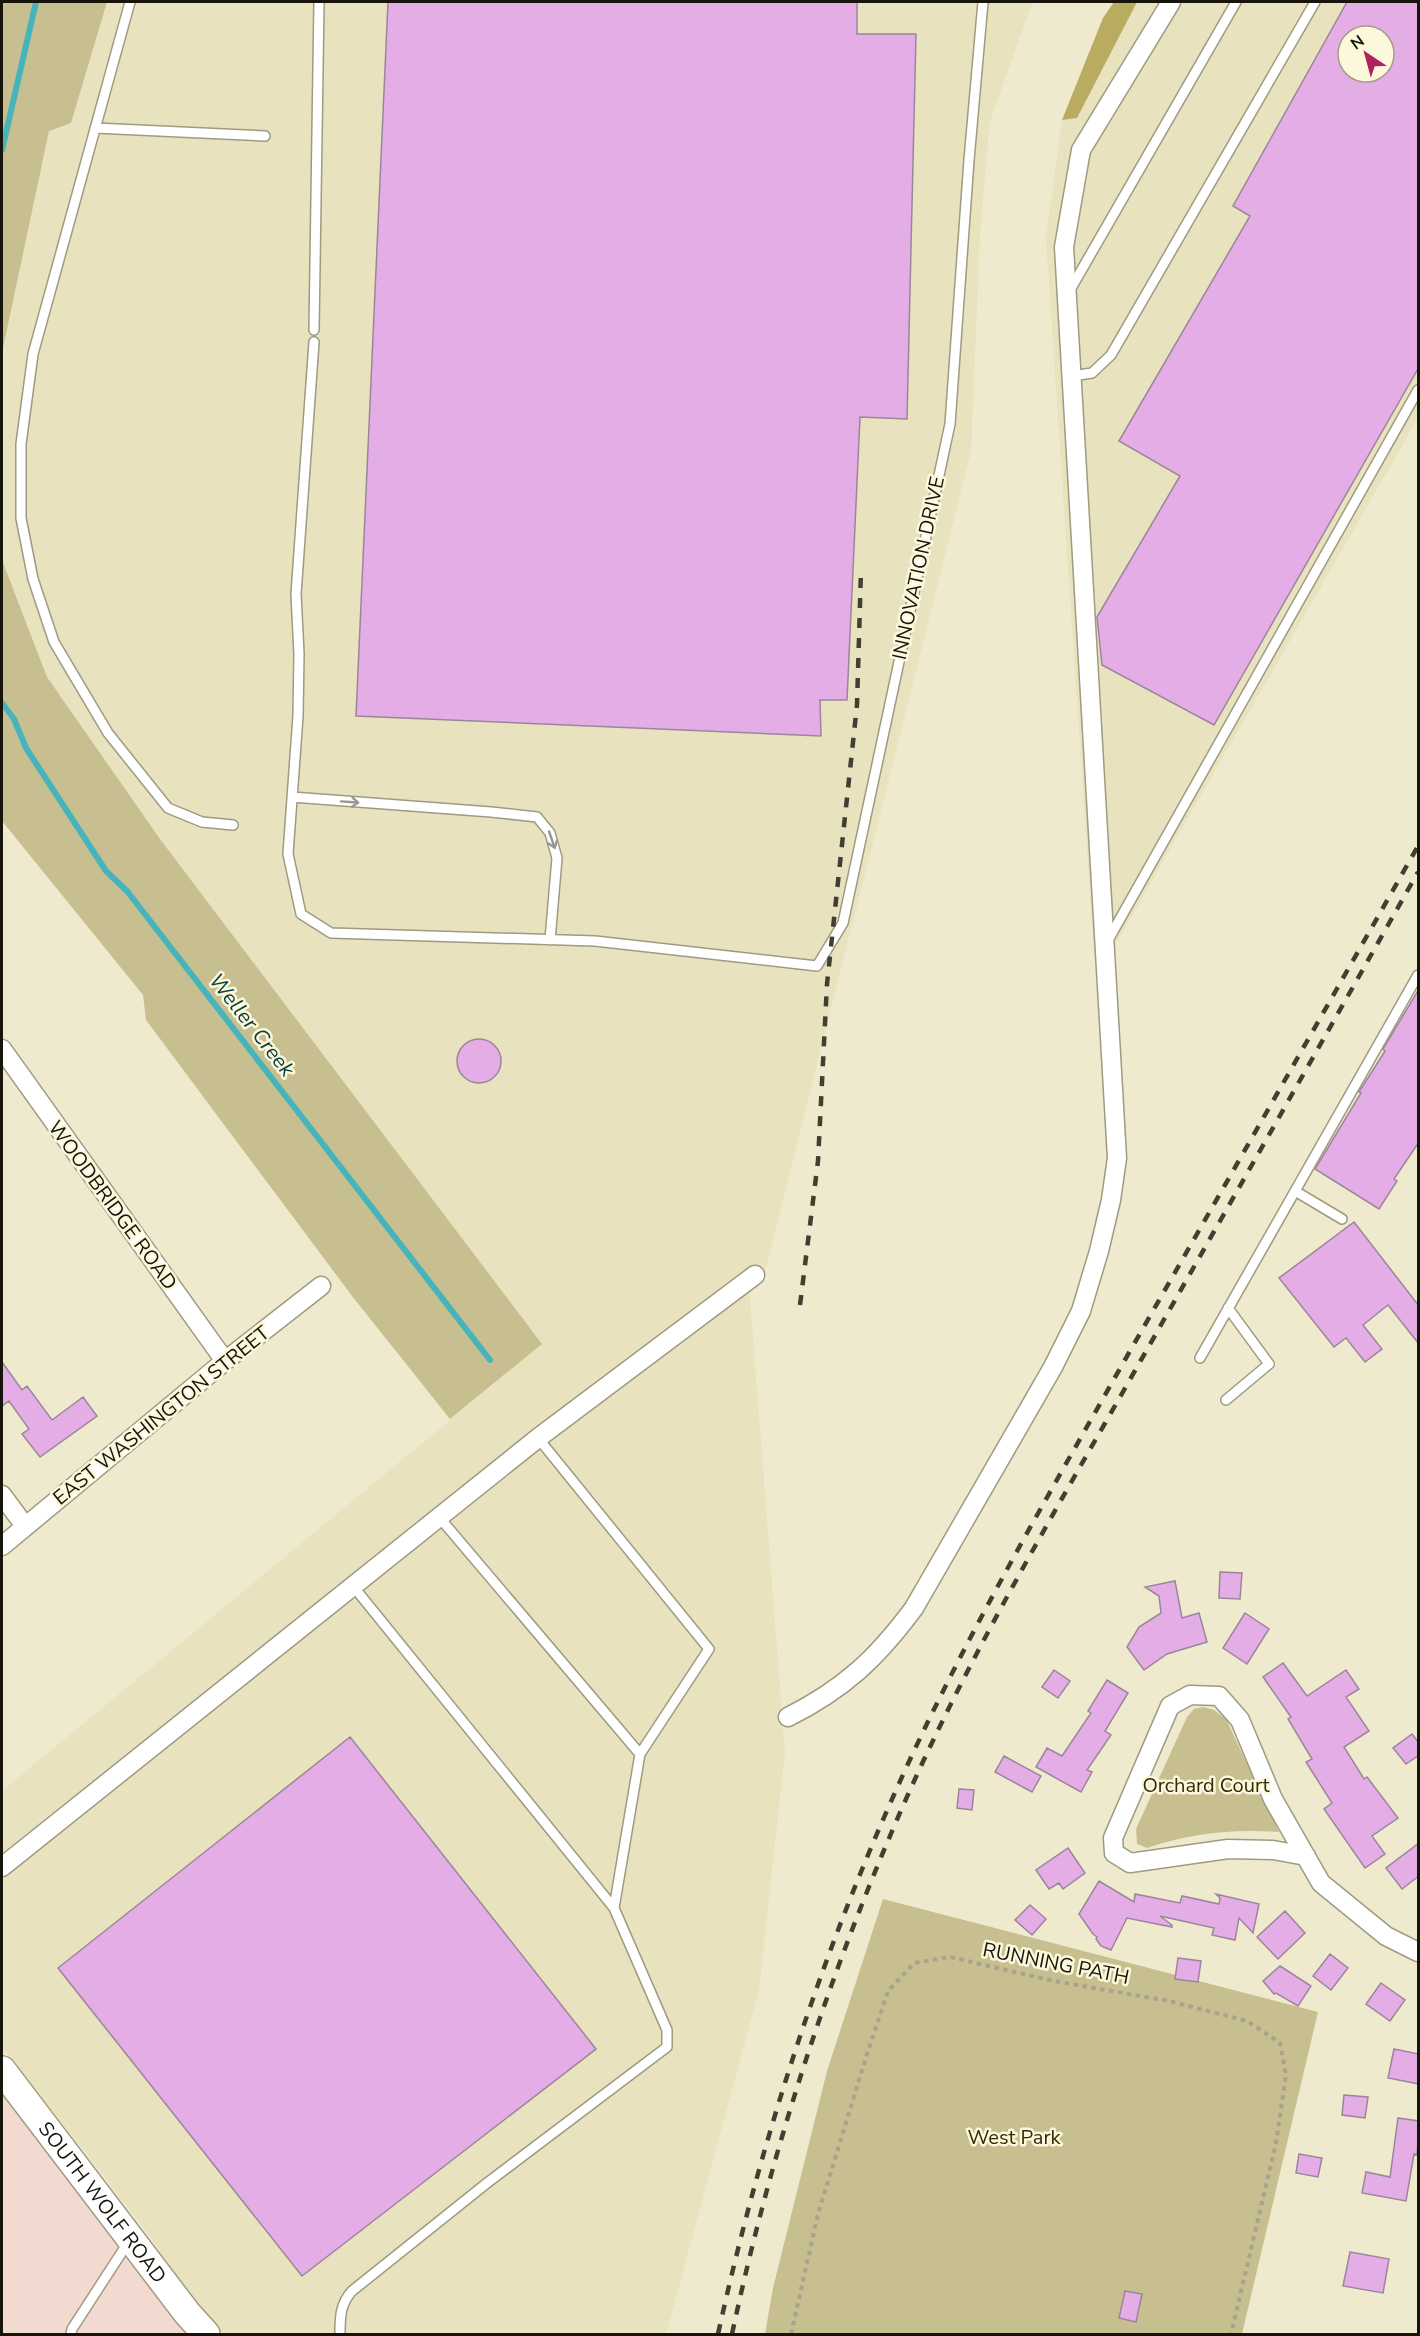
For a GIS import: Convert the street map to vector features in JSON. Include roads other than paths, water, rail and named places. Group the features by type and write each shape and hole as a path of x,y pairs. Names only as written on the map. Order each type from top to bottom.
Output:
{"main road":[{"name":"SOUTH WOLF ROAD","path":"2,2070 187,2313 206,2334"}],"street":[{"path":"788,1717 845,1684 896,1633 914,1608 1041,1386 1081,1311 1111,1200 1117,1158 1064,247 1081,150 1171,2"},
{"name":"WOODBRIDGE ROAD","path":"2,1049 225,1361"},
{"path":"2,1867 538,1438 755,1275"},
{"name":"EAST WASHINGTON STREET","path":"2,1546 225,1361 321,1286"},
{"path":"2,1495 25,1526"},
{"path":"1306,1856 1273,1850 1227,1849 1130,1863 1114,1854 1113,1838 1170,1706 1190,1695 1219,1696 1240,1720 1273,1799 1306,1856 1321,1883 1386,1936 1419,1952"}],"lane":[{"path":"130,2 33,354 21,456 21,519 33,579 54,642 108,734 147,785 168,808 202,822 233,825"},
{"path":"314,330 319,2"},
{"name":"INNOVATION DRIVE","path":"550,940 595,941 817,966 843,923 950,424 969,159 984,2"},
{"path":"1067,295 1236,2"},
{"path":"1071,376 1092,373 1111,355 1315,2"},
{"path":"95,128 266,136"},
{"path":"291,797 537,817 550,833 557,858 550,940 331,933 301,914 288,854 291,797 298,716 296,594 314,342"},
{"path":"1105,945 1419,390"},
{"path":"1200,1358 1419,975"},
{"path":"1295,1191 1342,1219"},
{"path":"1226,1400 1269,1364 1228,1308"},
{"path":"538,1438 709,1649 640,1754 614,1908"},
{"path":"439,1517 640,1754"},
{"path":"340,2334 340,2312 352,2291 487,2183 666,2047 667,2030 614,1908 353,1586"},
{"path":"70,2334 130,2239"}],"waterway":[{"name":"Weller Creek","path":"2,150 36,2"},
{"name":"Weller Creek","path":"2,703 14,719 26,748 106,871 127,891 490,1360"}],"railway":[{"path":"800,1305 818,1161 827,984 857,705 861,570"},
{"path":"718,2334 751,2199 812,2000 862,1870 915,1749 971,1637 1030,1528 1418,846"},
{"path":"732,2334 764,2201 802,2071 872,1878 924,1759 1037,1543 1418,872"}],"park label":[{"name":"Orchard Court","path":"1206,1785"},
{"name":"West Park","path":"1014,2137"}]}
